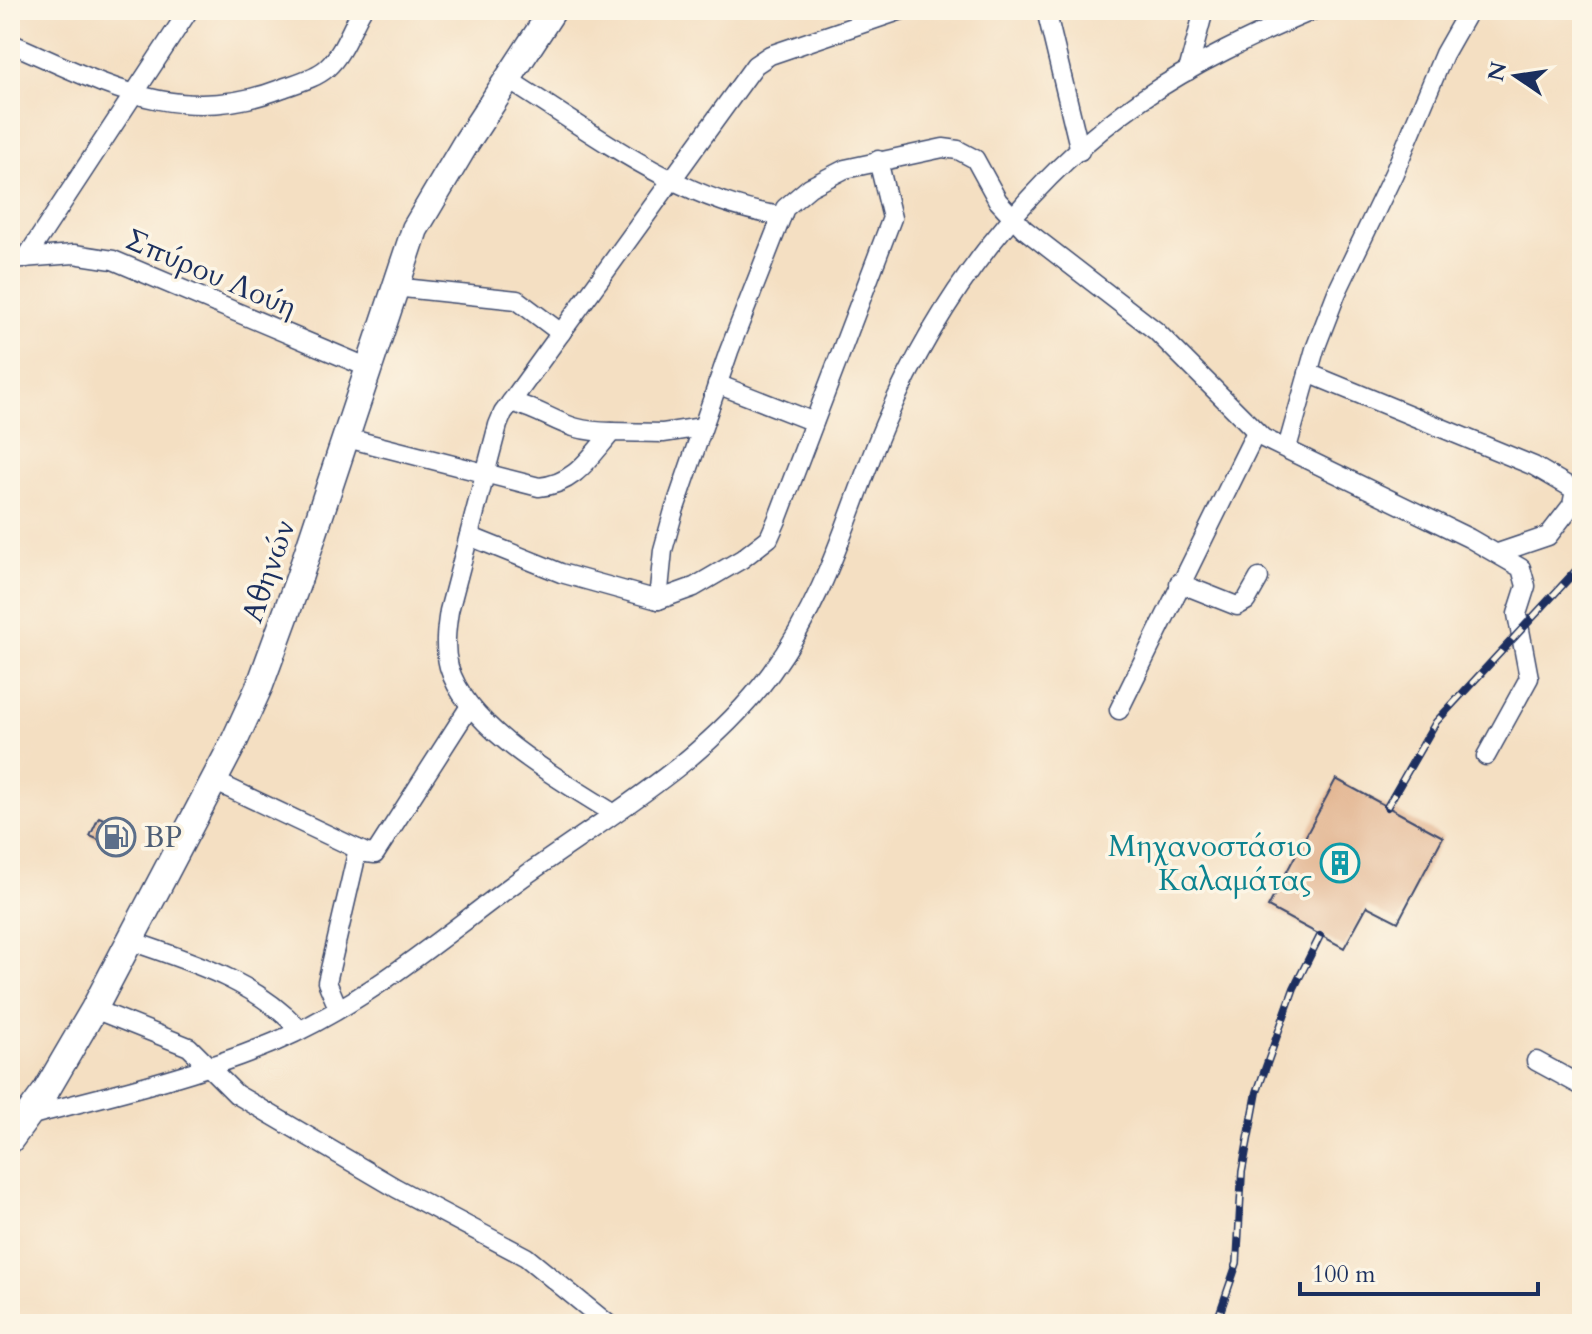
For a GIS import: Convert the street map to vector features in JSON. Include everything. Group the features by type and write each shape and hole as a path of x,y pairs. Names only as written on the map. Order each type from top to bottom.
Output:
{"main road":[{"name":"Αθηνών","path":"10,1140 94,1009 214,781 260,685 347,438 394,287 423,214 553,10"}],"street":[{"path":"18,258 135,94 189,10"},
{"path":"10,43 135,94 177,104 229,105 256,99 328,67 362,10"},
{"path":"613,813 524,753 470,706 449,668 446,636 498,425 511,402 761,60 874,14 902,10"},
{"path":"1046,10 1080,151"},
{"path":"1188,71 1204,10"},
{"path":"28,1116 208,1065 300,1030 338,1008 613,813 709,740 748,702 785,652 830,571 884,426 914,360 957,289 1014,219 1080,151 1122,114 1188,71 1314,10"},
{"path":"1287,448 1308,373 1337,292 1394,173 1444,54 1469,10"},
{"path":"507,79 675,179 745,208 782,216"},
{"path":"658,600 668,532 702,427 782,216 794,198 819,181 878,160 943,148 965,152 978,163 994,194 1014,219 1050,251 1156,331 1256,432 1518,565 1524,574 1525,592 1517,614 1529,678 1486,756"},
{"path":"469,536 561,573 658,600 705,581 769,538 892,218 878,160"},
{"name":"Σπύρου Λούη","path":"18,258 74,254 113,260 369,368"},
{"path":"394,287 517,300 561,333"},
{"path":"1308,373 1534,466 1575,490 1572,505 1548,536 1498,553"},
{"path":"717,384 814,422"},
{"path":"511,402 534,409 565,427 663,433 702,427"},
{"path":"347,438 528,486 560,483 589,461 612,432"},
{"path":"1119,710 1256,432"},
{"path":"1179,583 1237,606 1246,601 1259,578"},
{"path":"214,781 372,854 380,849 470,706"},
{"path":"338,1008 327,982 358,849"},
{"path":"131,941 242,982 282,1011 300,1030"},
{"path":"94,1009 179,1042 208,1065 223,1084 244,1099 396,1188 526,1257 608,1324"},
{"path":"1536,1061 1582,1086"}],"building":[{"name":"Μηχανοστάσιο Καλαμάτας","path":"1336,779 1443,837 1398,922 1367,906 1344,948 1268,907"},
{"path":"99,817 133,832 124,851 90,836"}],"railway":[{"path":"1387,807 1436,722 1582,564"},
{"path":"1216,1324 1237,1263 1242,1172 1257,1092 1294,988 1320,936"}],"place":[{"name":"BP","path":"116,837"},
{"name":"Μηχανοστάσιο Καλαμάτας","path":"1340,863"}]}
